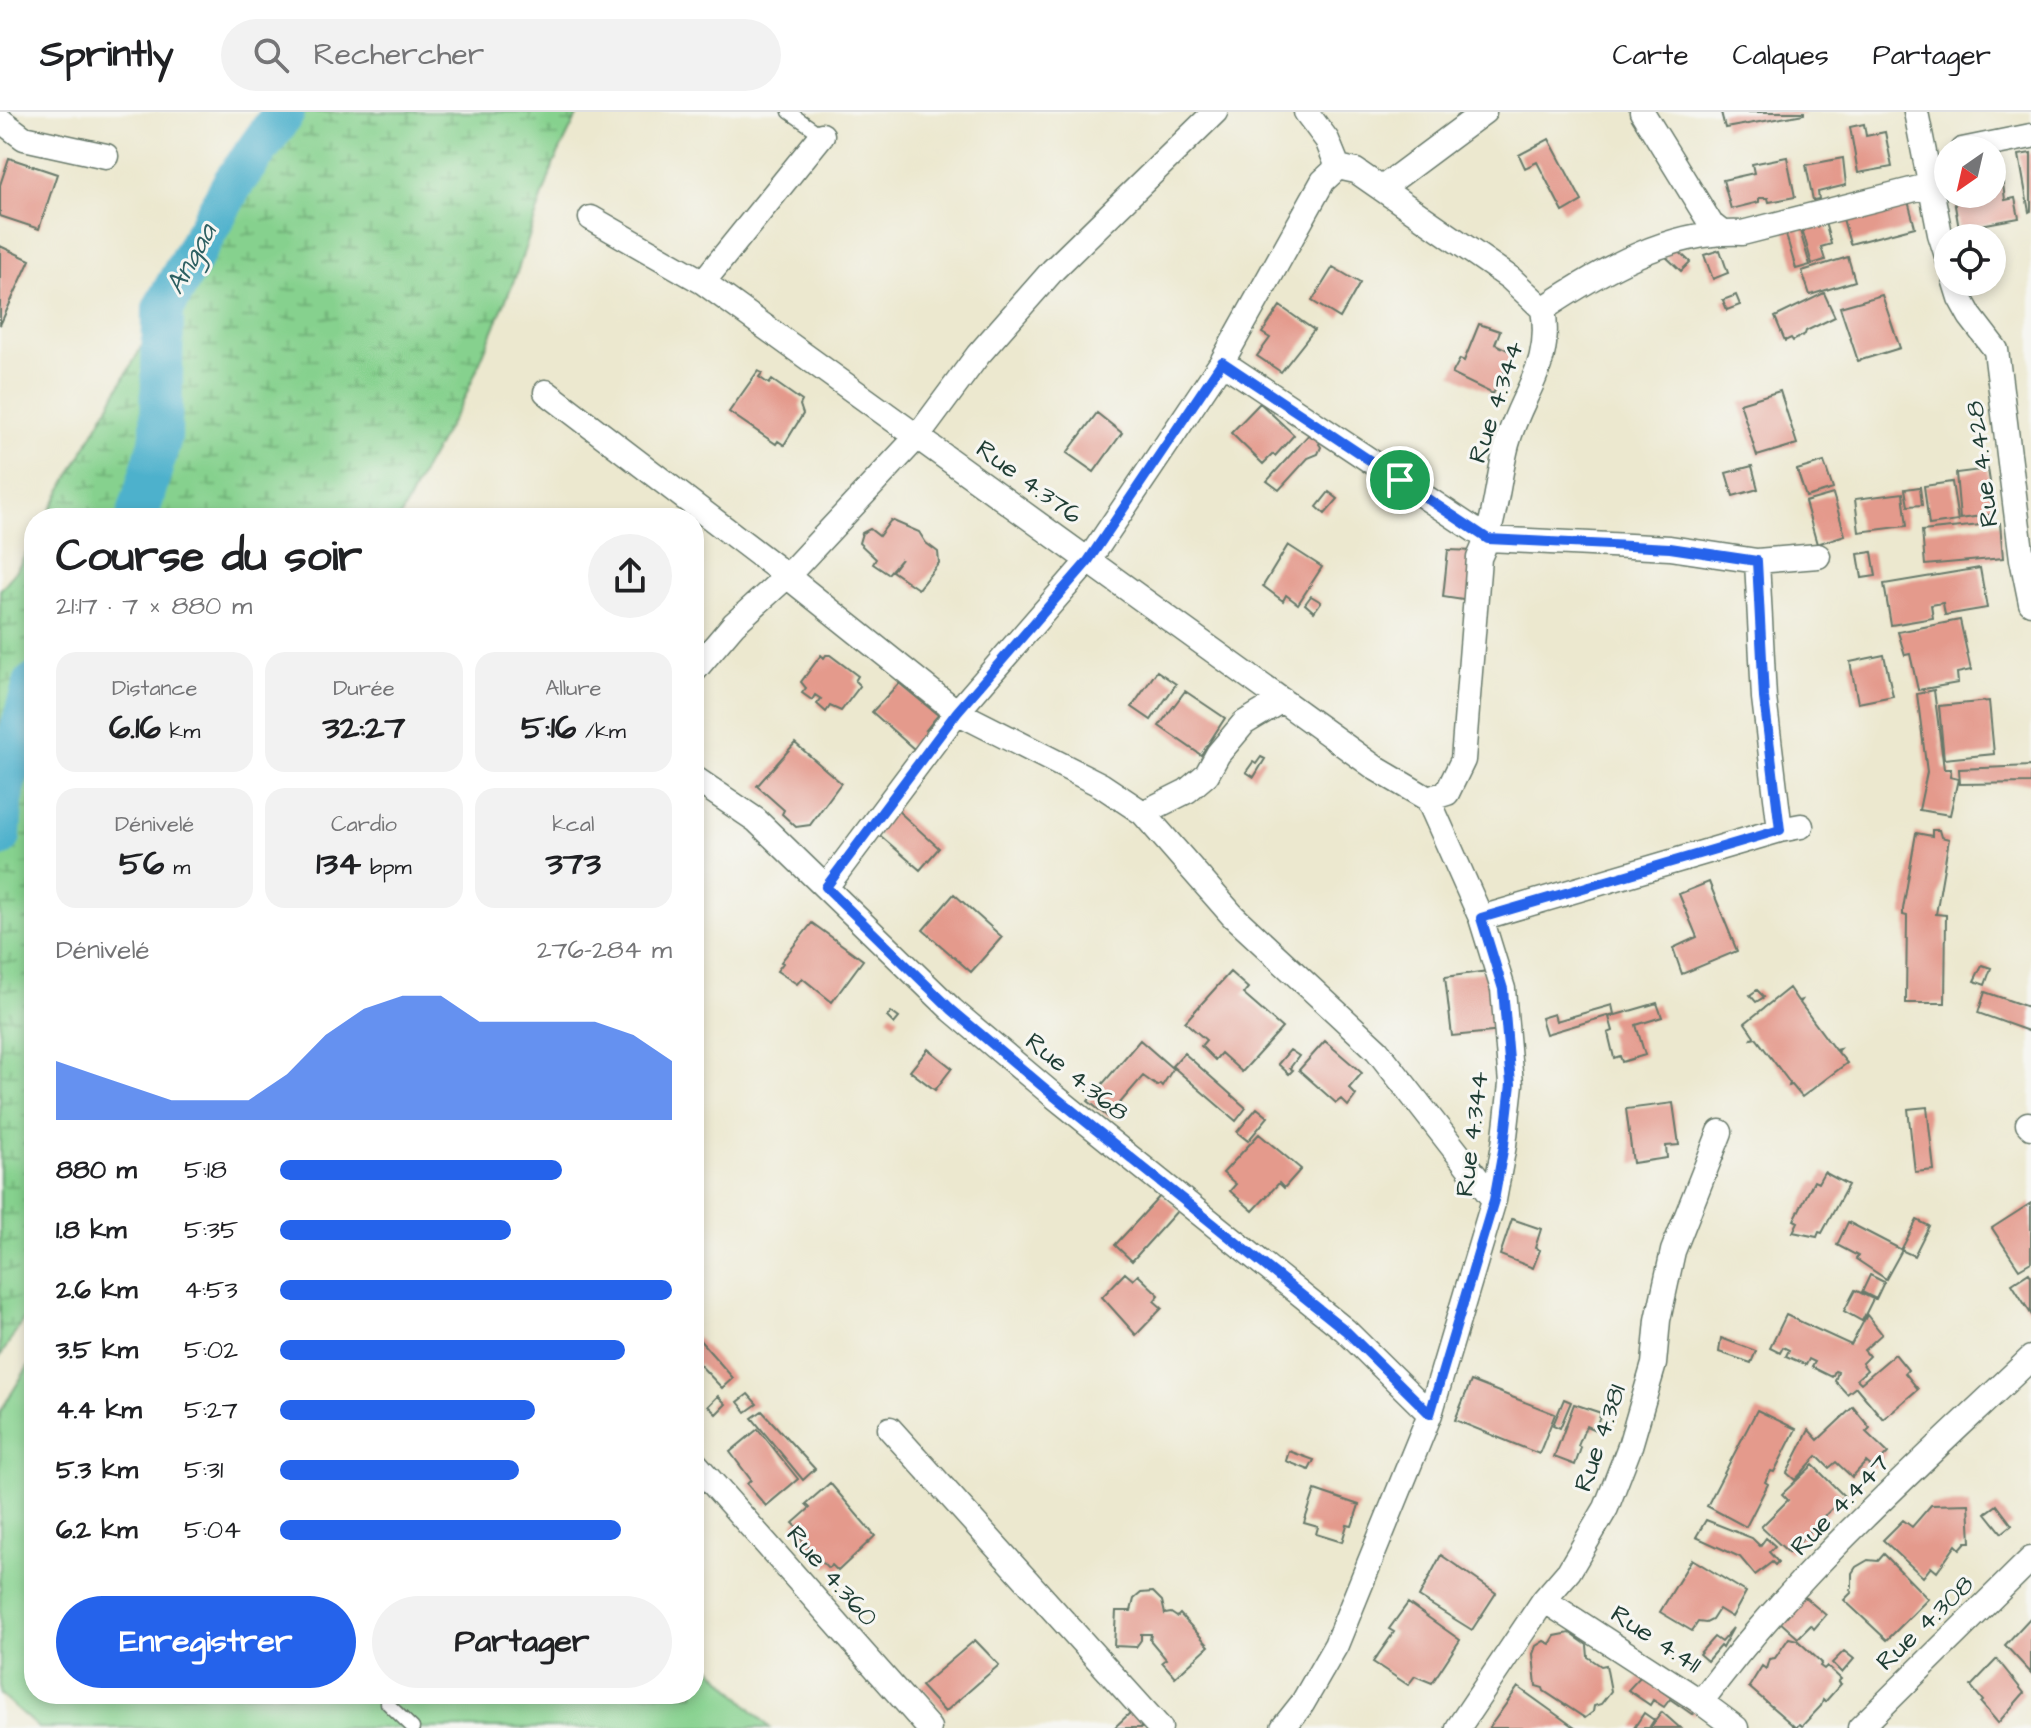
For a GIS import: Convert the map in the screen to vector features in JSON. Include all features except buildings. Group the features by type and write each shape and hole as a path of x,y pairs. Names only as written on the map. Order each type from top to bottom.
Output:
{"street":[{"path":"704,659 734,624 787,576 918,436 978,355 1053,270 1215,112"},
{"path":"1306,112 1327,140 1338,167"},
{"path":"1382,188 1484,112"},
{"path":"1642,112 1711,224 1721,232"},
{"path":"1916,112 1934,149"},
{"path":"0,120 24,138 106,156"},
{"path":"703,282 822,135"},
{"path":"2006,141 2031,136"},
{"path":"1338,167 1356,171 1382,188 1510,278 1543,309 1591,277 1646,251 1721,232 1742,233 1931,185"},
{"path":"826,887 957,712 1088,561 1222,362 1323,181 1338,167"},
{"path":"1934,170 1931,185 1938,224"},
{"name":"Rue 4.376","path":"591,218 703,282 1377,769 1428,799"},
{"name":"Rue 4.428","path":"1961,296 1970,316 1996,350 2022,559 2031,603"},
{"name":"Rue 4.344","path":"1283,1728 1302,1704 1336,1645 1430,1414 1494,1200 1511,1084 1503,989 1481,918 1428,799 1447,793 1463,760 1479,558 1488,539 1507,442 1543,357 1547,330 1543,309"},
{"path":"1222,362 1488,539 1670,548 1757,561 1818,556"},
{"path":"546,392 698,508"},
{"path":"704,513 957,712 1101,785 1143,813 1233,916 1377,1050 1494,1200"},
{"path":"1481,918 1790,828 1764,698 1757,561"},
{"path":"1143,813 1187,791 1207,774 1218,754 1244,723 1282,700"},
{"name":"Rue 4.368","path":"704,785 756,820 952,1010 1345,1330 1430,1414"},
{"name":"Rue 4.381","path":"1458,1728 1544,1600 1569,1571 1606,1508 1630,1446 1654,1364 1658,1320 1673,1251 1720,1132"},
{"name":"Rue 4.447","path":"1701,1702 1739,1650 1880,1501 2031,1358"},
{"path":"890,1429 1160,1728"},
{"name":"Rue 4.360","path":"704,1473 929,1728"},
{"name":"Rue 4.308","path":"1860,1728 2031,1559"},
{"name":"Rue 4.411","path":"1544,1600 1736,1728"}],"lane":[{"path":"789,112 822,135"},
{"path":"388,1704 413,1728"}],"green space":[{"path":"268,112 579,112 554,163 515,278 466,395 405,508 52,508 233,183"},
{"path":"24,557 24,1318 0,1357 0,590"},
{"path":"24,1373 24,1704 704,1704 704,1660 770,1728 38,1728 0,1694 0,1412"}],"waterway":[{"name":"Angaa","path":"140,508 161,437 163,309 233,183 284,112"},
{"name":"Angaa","path":"0,836 3,789 24,718"}],"route":[{"path":"1222,362 1400,480 1488,539 1670,548 1757,561 1764,698 1780,830 1481,918 1503,989 1511,1084 1494,1200 1430,1414 1345,1330 952,1010 826,887 957,712 1088,561 1222,362"}]}
